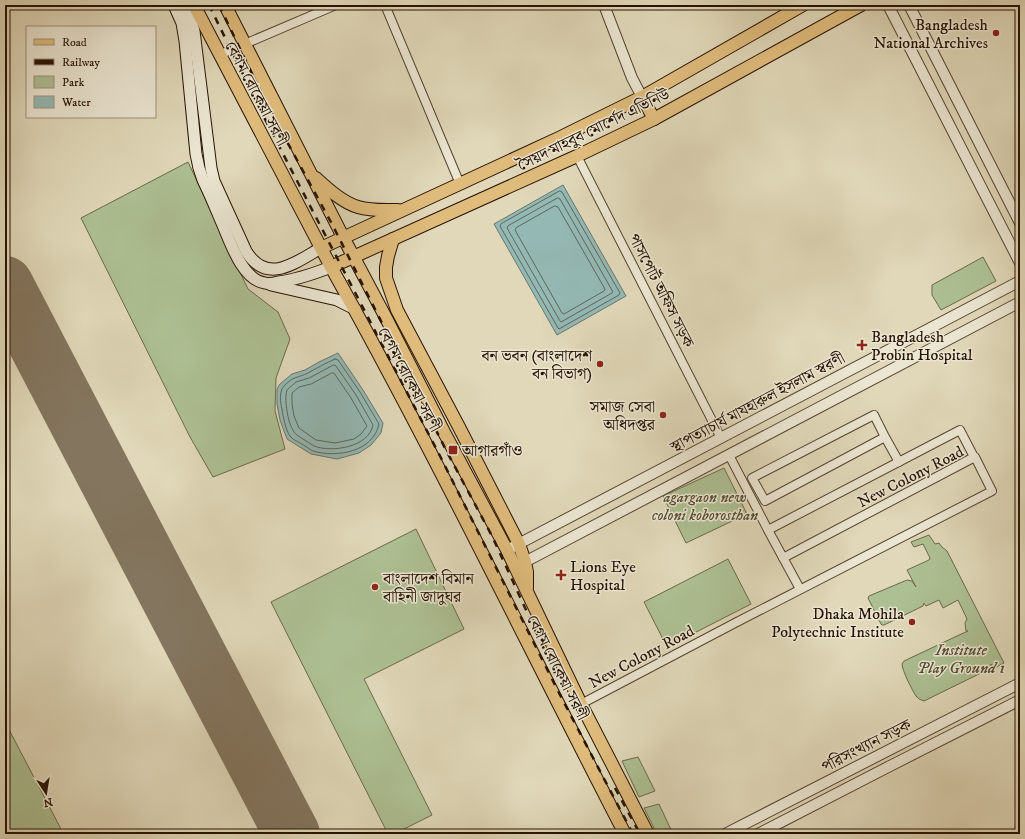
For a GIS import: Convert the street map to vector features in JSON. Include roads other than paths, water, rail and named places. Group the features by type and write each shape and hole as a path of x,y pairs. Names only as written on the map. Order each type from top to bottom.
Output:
{"main road":[{"path":"174,5 182,23 185,41 196,154 199,168 238,259 247,272 258,281 280,288 337,300 355,309"},
{"path":"184,5 194,31 211,168 214,181 246,252 250,258 264,268 276,270 290,266 321,248"},
{"name":"বেগম রোকেয়া সরণী","path":"194,5 331,267 355,309 471,529 625,834"},
{"name":"বেগম রোকেয়া সরণী","path":"225,5 445,434 507,550 520,565 527,592 580,704 648,834"},
{"name":"সৈয়দ মাহবুব মোর্শেদ এভিনিউ","path":"321,248 561,137 642,97 803,5"},
{"name":"সৈয়দ মাহবুব মোর্শেদ এভিনিউ","path":"331,267 577,156 654,119 861,5"},
{"path":"642,97 654,119"},
{"path":"311,173 342,199 356,206 373,210 404,210"},
{"path":"393,239 386,267 386,278 397,310 519,544 520,565"},
{"path":"264,283 290,281 331,267"},
{"path":"563,713 580,704"}],"street":[{"path":"219,55 336,5"},
{"path":"385,5 460,184"},
{"path":"604,5 632,78 642,97"},
{"path":"888,5 1020,263"},
{"path":"909,5 1016,203 1020,221"},
{"name":"পাসপোর্ট অফিস সড়ক","path":"577,156 721,438"},
{"name":"স্থাপত্যাচার্য মাযহারুল ইসলাম স্বরণী","path":"507,550 1020,281"},
{"name":"স্থাপত্যাচার্য মাযহারুল ইসলাম স্বরণী","path":"520,565 1020,302"},
{"path":"892,348 901,364"},
{"name":"New Colony Road","path":"885,437 765,501 752,478 874,415 899,462"},
{"name":"New Colony Road","path":"768,530 960,430 974,457 783,558"},
{"path":"721,438 800,589"},
{"name":"New Colony Road","path":"580,704 992,491 975,457 783,558"},
{"name":"পরিসংখ্যান সড়ক","path":"725,834 1020,683"},
{"path":"758,834 1020,700"}],"water":[{"path":"563,185 626,296 557,335 494,224"},
{"path":"338,353 383,423 381,433 371,445 359,453 337,459 311,454 287,439 280,420 277,404 277,389 280,384 292,374 305,370"}],"railway":[{"path":"209,5 267,123 440,456 558,691 633,834"},
{"path":"219,5 268,107 332,224 447,452 492,536 555,673"},
{"path":"615,788 640,834"}],"place":[{"name":"Bangladesh National Archives","path":"996,33"},
{"name":"Bangladesh Probin Hospital","path":"862,345"},
{"name":"বন ভবন (বাংলাদেশ বন বিভাগ)","path":"600,364"},
{"name":"সমাজ সেবা অধিদপ্তর","path":"663,415"},
{"name":"আগারগাঁও","path":"453,450"},
{"name":"Lions Eye Hospital","path":"561,575"},
{"name":"বাংলাদেশ বিমান বাহিনী জাদুঘর","path":"375,587"},
{"name":"Dhaka Mohila Polytechnic Institute","path":"912,622"}],"park label":[{"name":"agargaon new coloni koborosthan","path":"705,505"},
{"name":"Institute Play Ground 1","path":"961,658"}]}
